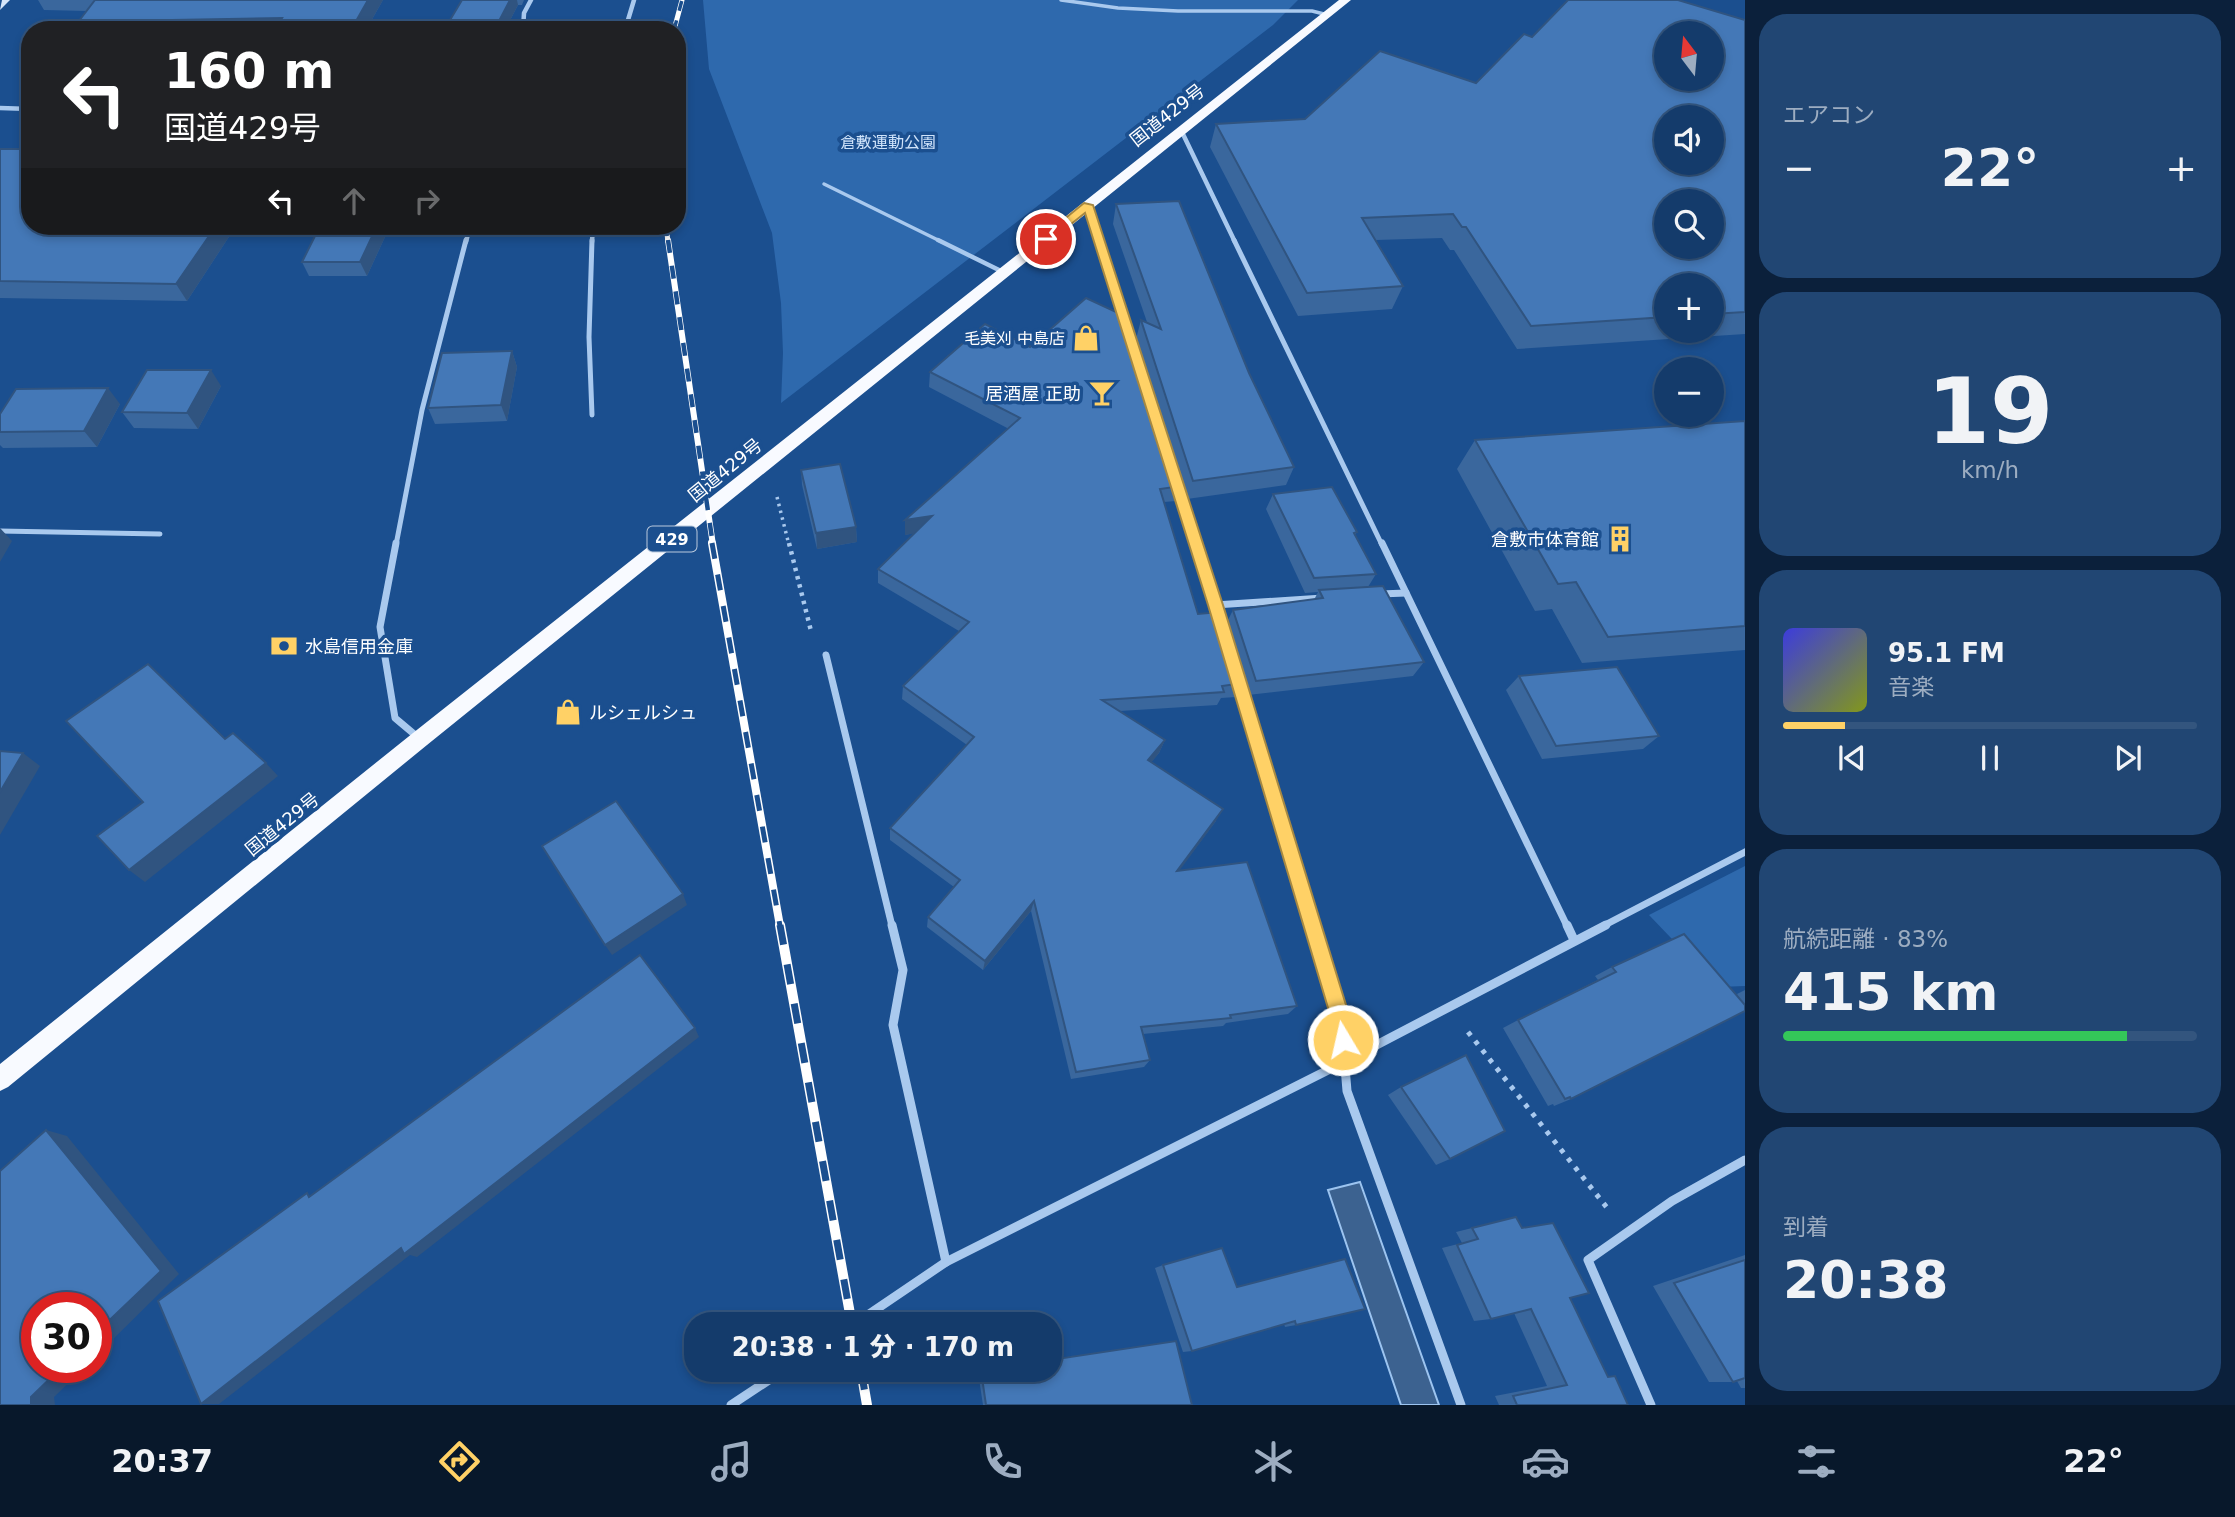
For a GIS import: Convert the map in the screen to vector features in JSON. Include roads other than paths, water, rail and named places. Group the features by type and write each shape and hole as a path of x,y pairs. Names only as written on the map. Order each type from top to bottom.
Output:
{"highway":[{"name":"国道429号","path":"0,1079 420,739 1346,0"}],"main road":[{"path":"0,8 6,0"}],"street":[{"path":"524,21 524,13 531,0"},
{"path":"628,21 634,0"},
{"path":"0,108 21,109"},
{"path":"1181,130 1574,940"},
{"path":"1088,205 1126,326"},
{"path":"420,739 395,718 380,627 422,410 468,235"},
{"path":"592,415 589,337 593,235"},
{"path":"1173,472 1223,632"},
{"path":"0,531 160,534"},
{"path":"1365,595 1406,593"},
{"path":"1215,605 1338,597"},
{"path":"826,655 903,970 893,1025 946,1262"},
{"path":"1236,671 1341,1018 1347,1091 1461,1405"},
{"path":"872,1312 946,1262 1344,1062 1745,852"},
{"path":"1651,1405 1588,1261 1672,1201 1745,1160"},
{"path":"731,1405 746,1401 769,1382"}],"lane":[{"path":"1061,0 1118,8 1312,11 1328,15"},
{"path":"824,184 1004,272"}],"railway":[{"path":"676,21 682,0"},
{"path":"667,235 668,242"},
{"path":"668,240 713,545"},
{"path":"712,543 780,926"},
{"path":"780,925 850,1312"},
{"path":"863,1382 867,1405"}],"place":[{"name":"毛美刈 中島店","path":"1086,338"},
{"name":"居酒屋 正助","path":"1102,393"},
{"name":"倉敷市体育館","path":"1620,539"},
{"name":"水島信用金庫","path":"284,646"},
{"name":"ルシェルシュ","path":"568,712"}],"park label":[{"name":"倉敷運動公園","path":"888,142"}]}
